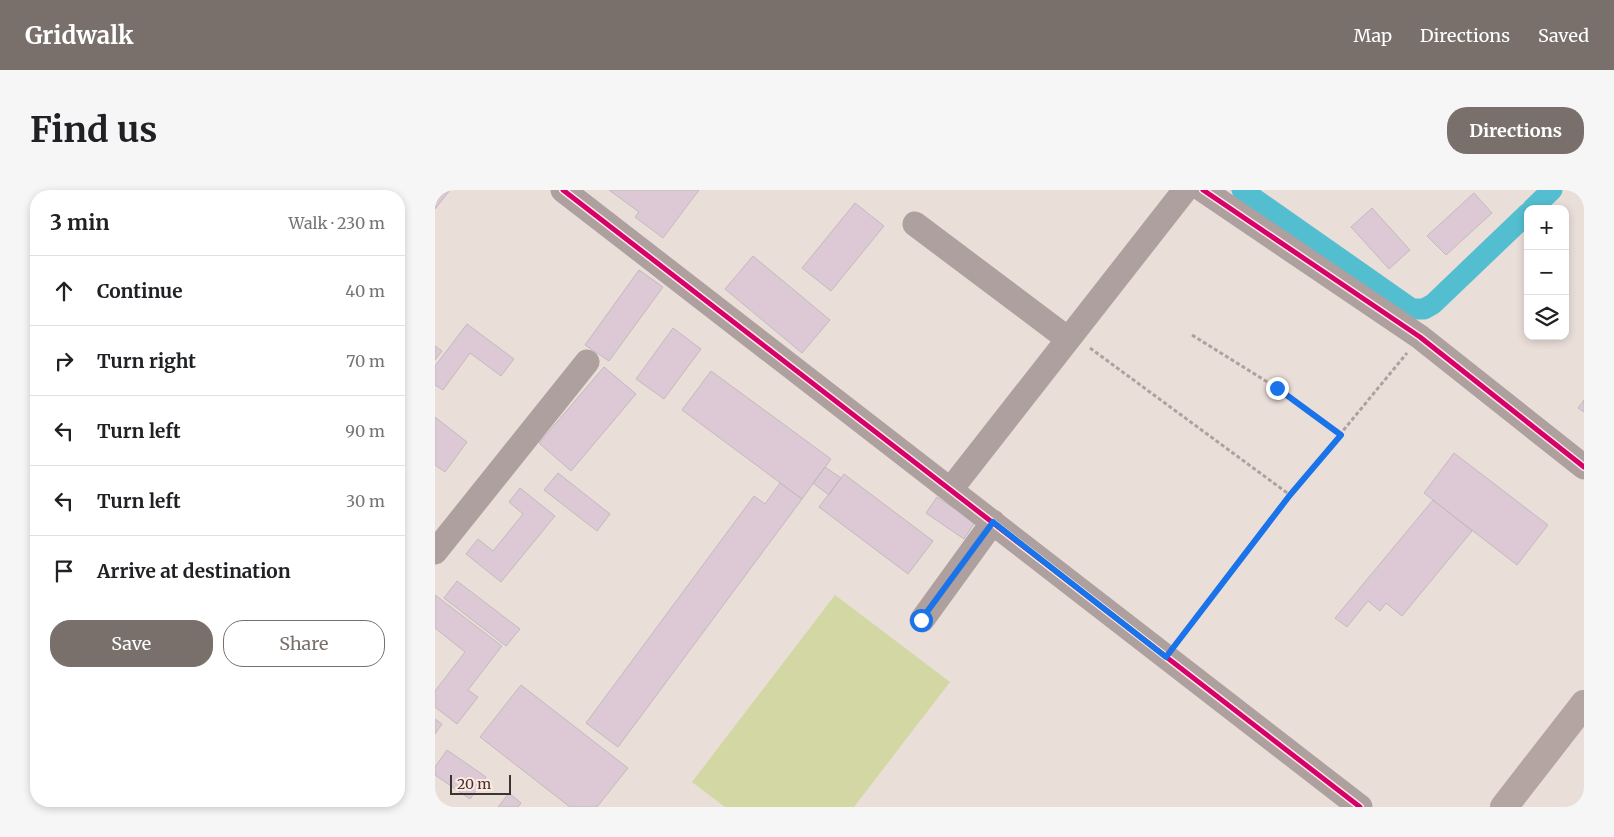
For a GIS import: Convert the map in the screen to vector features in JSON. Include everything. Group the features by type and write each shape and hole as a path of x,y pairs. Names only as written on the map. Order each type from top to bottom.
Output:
{"highway":[{"path":"1504,807 1584,704"}],"street":[{"path":"563,190 1360,807"},
{"path":"951,490 1185,190"},
{"path":"1203,190 1421,337 1584,467"},
{"path":"915,224 1069,337"},
{"path":"435,552 587,362"},
{"path":"921,620 993,522"}],"path":[{"path":"1192,334 1277,388 1341,435"},
{"path":"1069,337 1290,495"},
{"path":"1166,657 1290,495 1421,337"}],"green space":[{"path":"835,595 950,682 854,807 725,807 692,782"}],"building":[{"path":"435,190 450,190 435,209"},
{"path":"609,190 699,190 663,238 635,217 639,212"},
{"path":"1474,193 1492,213 1446,255 1427,236"},
{"path":"855,203 884,226 831,291 802,268"},
{"path":"1372,208 1410,250 1389,269 1351,227"},
{"path":"753,256 830,320 802,353 725,289"},
{"path":"639,270 663,287 609,361 585,345"},
{"path":"467,324 514,359 501,376 470,353 443,390 435,385 435,366"},
{"path":"673,328 701,349 664,399 636,379"},
{"path":"435,346 442,351 435,360"},
{"path":"604,367 636,394 571,471 539,443"},
{"path":"711,371 831,459 802,499 682,410"},
{"path":"1584,400 1584,412 1578,408"},
{"path":"435,417 467,442 445,472 435,465"},
{"path":"1454,453 1548,525 1517,565 1424,493"},
{"path":"825,467 841,478 829,495 813,483"},
{"path":"558,473 610,514 597,531 544,490"},
{"path":"844,474 933,541 908,574 819,507"},
{"path":"780,483 802,499 618,747 586,723 754,496 765,504"},
{"path":"520,488 555,516 501,582 466,554 478,539 493,551 523,514 509,502"},
{"path":"937,497 975,522 964,539 926,513"},
{"path":"1433,500 1472,531 1402,616 1386,603 1380,611 1368,601 1347,627 1335,618"},
{"path":"457,581 520,629 506,646 444,598"},
{"path":"435,595 502,646 468,690 478,697 457,724 435,707 435,691 465,652 435,628"},
{"path":"521,685 628,768 597,807 570,807 480,737"},
{"path":"435,719 442,724 435,734"},
{"path":"447,750 486,777 470,799 435,775 435,767"},
{"path":"509,793 521,803 518,807 498,807"}],"waterway":[{"path":"1242,190 1412,309 1424,309 1433,304 1524,217"},
{"path":"1536,205 1552,190"}],"cycle path":[{"path":"563,190 1360,807"},
{"path":"1203,190 1420,337 1584,467"}],"route":[{"path":"921,620 993,522 1166,657 1290,495 1341,435 1277,388"}]}
